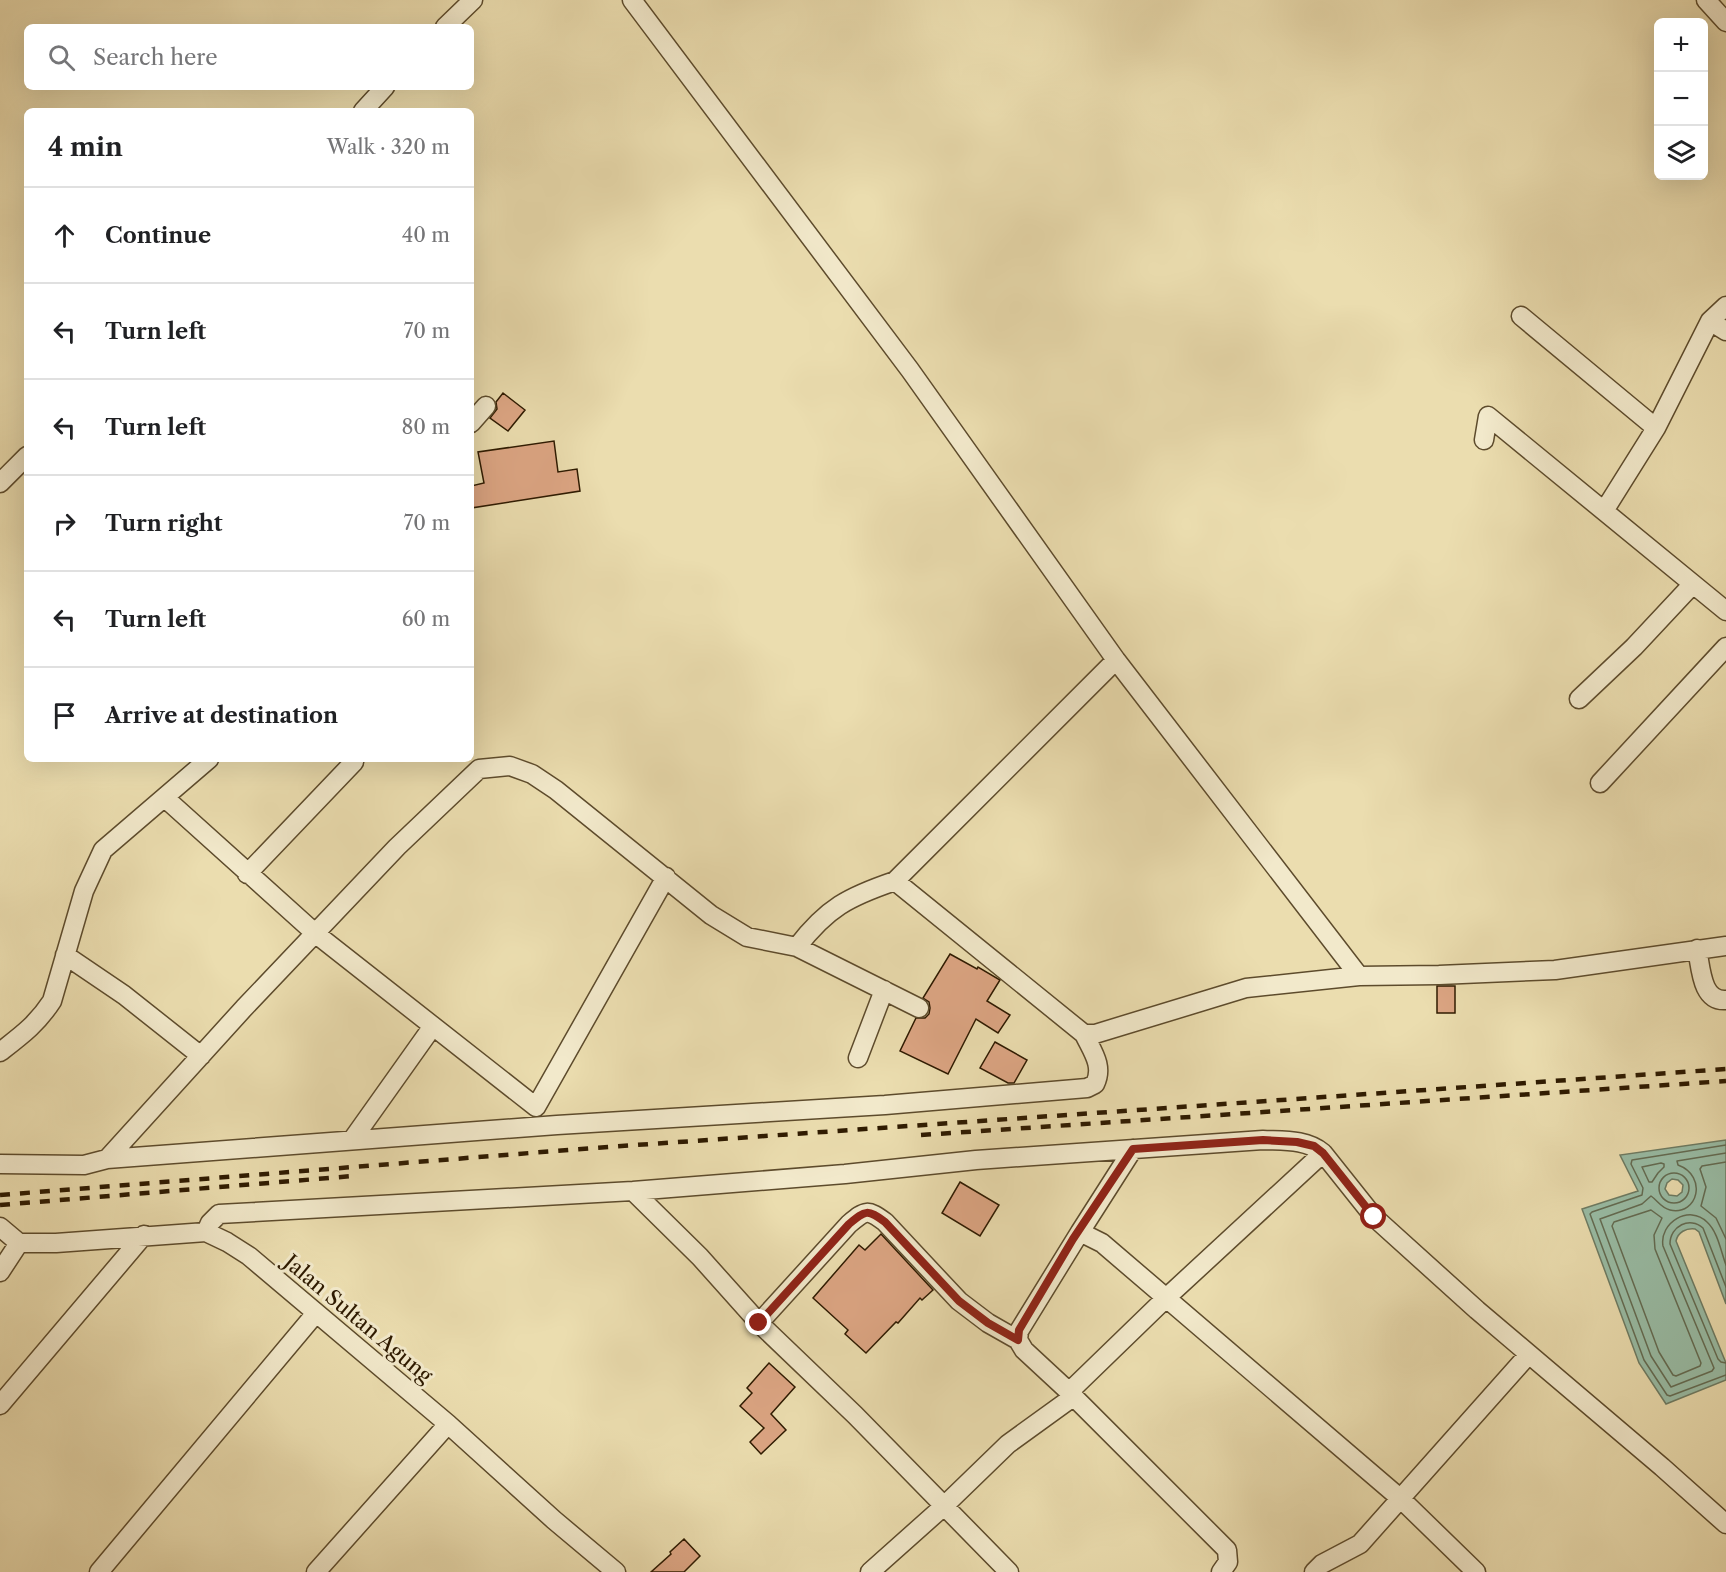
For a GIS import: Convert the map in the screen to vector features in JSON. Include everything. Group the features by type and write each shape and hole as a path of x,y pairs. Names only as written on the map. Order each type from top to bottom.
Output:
{"street":[{"path":"448,24 473,0"},
{"path":"632,0 910,370 1116,660 1359,976"},
{"path":"1707,0 1726,22"},
{"path":"366,108 382,90"},
{"path":"1604,511 1656,428 1710,321 1726,306"},
{"path":"1521,316 1656,428"},
{"path":"1710,321 1726,331"},
{"path":"474,420 486,406"},
{"path":"1484,440 1488,416 1726,611"},
{"path":"0,483 24,459"},
{"path":"1579,699 1634,647 1692,585"},
{"path":"1600,783 1726,647"},
{"path":"796,947 814,926 839,904 865,891 895,881 1116,660"},
{"path":"0,1052 31,1029 52,1001 84,891 103,850 206,762"},
{"path":"248,874 354,762"},
{"path":"107,1159 244,1008 316,934 473,764 510,766 532,774 556,790 711,915 747,937 796,947 919,1008"},
{"path":"165,798 316,934 557,1125"},
{"path":"536,1107 666,877"},
{"path":"0,1164 84,1165 107,1159 352,1140 885,1105 1087,1088 1095,1084 1100,1074 1084,1034 895,881"},
{"path":"1084,1034 1095,1034 1246,988 1359,976 1555,970 1726,946"},
{"path":"1697,949 1708,994 1717,1000 1726,1000"},
{"path":"65,956 124,995 201,1056"},
{"path":"858,1058 884,990"},
{"path":"352,1140 433,1026"},
{"path":"206,1232 210,1223 219,1214 633,1191 845,1174 976,1160 1263,1140 1297,1142 1314,1146 1323,1153 1374,1217 1726,1524"},
{"path":"1018,1340 1019,1330 1133,1149"},
{"path":"870,1572 944,1506 1008,1444 1071,1394 1166,1298 1323,1153"},
{"path":"633,1191 700,1257 759,1323 855,1415 1010,1572"},
{"path":"759,1323 849,1224 863,1212 871,1212 885,1222 959,1301 988,1323 1018,1340 1024,1350 1227,1550 1228,1562 1221,1572"},
{"path":"0,1227 19,1243 0,1272"},
{"name":"Jalan Sultan Agung","path":"19,1243 56,1243 206,1232 228,1242 249,1256 448,1424 554,1520 616,1572"},
{"path":"1080,1232 1102,1243 1401,1499 1476,1572"},
{"path":"0,1406 144,1235"},
{"path":"99,1572 316,1313"},
{"path":"1314,1572 1322,1564 1360,1544 1529,1354"},
{"path":"316,1572 448,1424"}],"water":[{"path":"1726,1140 1726,1304 1699,1232 1695,1229 1686,1230 1679,1235 1676,1241 1726,1363 1726,1380 1666,1404 1639,1363 1582,1209 1638,1191 1620,1155","holes":["1672,1179 1678,1180 1683,1185 1682,1192 1677,1196 1669,1195 1665,1189 1667,1183"]}],"building":[{"path":"503,393 525,410 508,431 490,418 497,409 496,402"},
{"path":"554,441 558,472 577,469 580,491 474,508 474,485 484,483 478,452"},
{"path":"950,954 1000,980 987,1001 1010,1015 998,1033 976,1019 948,1074 900,1051 916,1018 925,1018 929,1014 929,1002 923,998"},
{"path":"1437,986 1455,986 1455,1013 1437,1013"},
{"path":"995,1042 1027,1060 1014,1083 1008,1083 980,1068"},
{"path":"960,1182 999,1205 980,1236 942,1213"},
{"path":"881,1234 933,1290 922,1300 920,1298 898,1323 896,1322 866,1353 845,1334 848,1330 813,1298 859,1245 865,1250"},
{"path":"769,1363 795,1387 771,1414 786,1430 761,1454 750,1442 764,1428 740,1406 752,1393 747,1388"},
{"path":"684,1539 700,1556 684,1572 651,1572 671,1554 670,1552"}],"railway":[{"path":"0,1195 593,1148 1726,1069"},
{"path":"921,1135 1726,1081"},
{"path":"0,1205 353,1176"}],"route":[{"path":"759,1323 849,1224 863,1212 871,1212 885,1222 959,1301 988,1323 1018,1340 1019,1330 1073,1239 1080,1232 1133,1149 1263,1140 1297,1142 1314,1146 1323,1153 1374,1217"}]}
